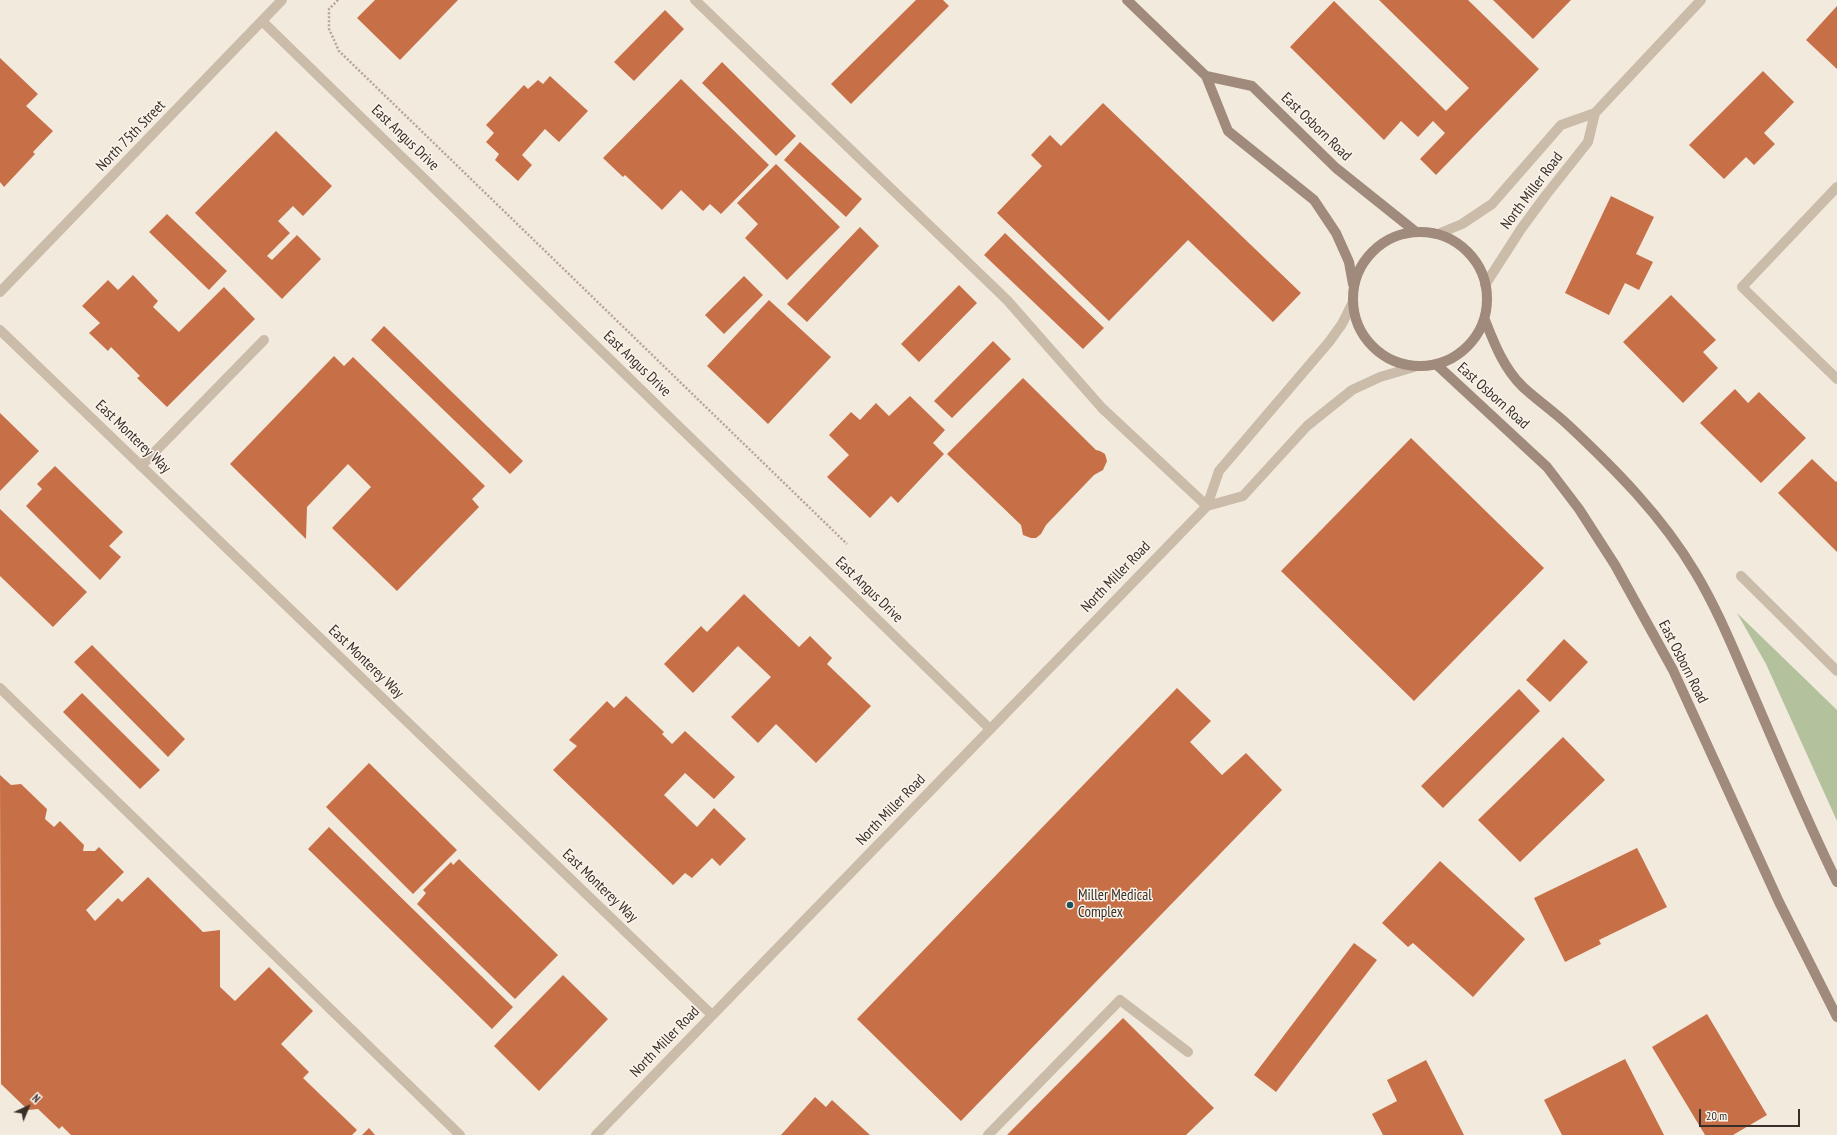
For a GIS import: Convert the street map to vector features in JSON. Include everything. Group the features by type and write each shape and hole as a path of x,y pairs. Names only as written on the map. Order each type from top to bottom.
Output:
{"main road":[{"path":"1127,0 1206,76 1228,131 1314,200 1336,233 1348,262 1353,284 1352,307 1359,329 1372,348 1392,361 1414,367 1437,365 1458,356 1474,340 1485,320 1488,298 1484,277 1473,258 1457,243 1438,234 1416,232 1395,236 1376,247 1362,263 1353,284"},
{"name":"East Osborn Road","path":"1206,76 1252,86 1336,168 1416,232"},
{"name":"East Osborn Road","path":"1485,320 1495,345 1505,364 1522,386 1566,423 1617,473 1658,520 1695,572 1727,634 1810,828 1837,882"},
{"name":"East Osborn Road","path":"1437,365 1547,467 1579,509 1616,565 1673,670 1779,902 1837,1017"}],"street":[{"name":"North 75th Street","path":"0,292 282,0"},
{"path":"695,0 1007,300 1102,408 1207,506 1243,496 1307,426 1352,390 1380,377 1414,367"},
{"name":"North Miller Road","path":"1438,234 1462,224 1492,204 1561,125 1594,113 1701,0"},
{"name":"East Angus Drive","path":"262,21 990,729"},
{"name":"North Miller Road","path":"1486,285 1525,223 1588,142 1594,113"},
{"path":"1837,187 1742,287 1837,379"},
{"name":"North Miller Road","path":"596,1135 1207,506 1219,471 1329,342 1342,324 1352,302"},
{"name":"East Monterey Way","path":"0,330 712,1015"},
{"path":"141,466 264,340"},
{"path":"1741,576 1837,671"},
{"path":"0,688 460,1135"},
{"path":"988,1135 1120,1000 1188,1052"}],"path":[{"path":"338,0 329,9 330,29 339,51 847,544"}],"green space":[{"path":"1737,613 1837,710 1837,821 1766,664"}],"building":[{"path":"375,0 458,0 400,60 357,18"},
{"path":"916,0 943,0 949,6 851,104 831,84"},
{"path":"1379,0 1468,0 1539,69 1436,175 1420,159 1445,133 1433,121 1418,137 1401,121 1384,140 1290,47 1334,1 1446,111 1469,88"},
{"path":"1493,0 1571,0 1533,39"},
{"path":"1837,6 1837,69 1806,40"},
{"path":"665,10 684,29 634,81 614,62"},
{"path":"0,58 38,94 26,106 53,131 33,152 35,154 4,187 0,182"},
{"path":"722,62 796,136 776,156 702,83"},
{"path":"1763,71 1794,102 1764,133 1775,144 1754,165 1746,157 1724,179 1689,145"},
{"path":"550,76 588,111 559,142 545,129 522,155 532,165 518,181 495,160 499,154 486,142 494,133 486,125 524,85 528,89 538,80 543,84"},
{"path":"681,79 769,165 721,214 710,204 703,211 681,190 662,210 625,175 623,177 603,158"},
{"path":"1103,103 1301,293 1273,322 1188,240 1109,321 997,213 1042,166 1031,155 1050,135 1061,146"},
{"path":"276,131 332,186 303,216 293,206 278,221 290,233 267,256 272,260 297,235 321,259 282,299 195,213"},
{"path":"800,142 862,199 846,217 784,160"},
{"path":"776,164 840,227 787,280 745,238 758,224 737,203"},
{"path":"1611,196 1654,217 1636,254 1653,262 1639,290 1625,283 1609,315 1565,293"},
{"path":"167,214 227,271 209,290 149,232"},
{"path":"860,227 879,246 807,322 787,304"},
{"path":"1005,233 1104,328 1083,349 984,255"},
{"path":"133,275 158,301 153,307 179,332 224,287 255,319 167,407 137,378 140,376 111,347 108,351 89,333 100,323 82,306 108,280 118,290"},
{"path":"744,276 763,295 724,334 705,315"},
{"path":"959,285 977,303 919,362 901,344"},
{"path":"1671,295 1716,340 1703,352 1718,368 1683,403 1623,342"},
{"path":"769,300 831,357 768,424 707,366"},
{"path":"384,326 523,461 510,474 371,340"},
{"path":"993,341 1011,359 952,418 934,401"},
{"path":"334,356 344,366 353,357 485,486 472,499 479,507 397,591 332,528 371,487 348,464 307,507 306,539 230,464"},
{"path":"1023,378 1096,450 1105,454 1107,461 1103,470 1094,475 1046,525 1041,534 1036,538 1023,535 1021,525 947,454"},
{"path":"1735,389 1748,403 1759,392 1806,438 1761,483 1700,423"},
{"path":"910,396 945,430 933,443 944,454 898,503 891,496 870,518 827,477 849,455 829,435 851,412 860,420 876,403 889,416"},
{"path":"0,413 39,451 0,491"},
{"path":"1411,438 1544,568 1414,701 1281,571"},
{"path":"1812,459 1836,482 1837,481 1837,552 1778,493"},
{"path":"55,466 123,532 109,546 121,557 100,580 26,506 42,489 37,484"},
{"path":"0,509 87,592 53,627 0,576"},
{"path":"744,594 799,647 810,636 832,658 827,664 871,706 816,763 776,724 758,743 731,717 771,677 738,646 693,693 664,664 701,626 707,632"},
{"path":"1564,639 1588,662 1550,702 1526,680"},
{"path":"92,645 185,739 168,757 74,662"},
{"name":"Miller Medical Complex","path":"1177,688 1211,721 1190,742 1222,775 1246,753 1282,790 961,1121 857,1019"},
{"path":"1519,689 1540,711 1443,808 1421,786"},
{"path":"82,693 160,770 140,789 63,712"},
{"path":"626,696 664,732 662,734 672,744 685,731 735,777 714,799 685,773 664,795 697,827 714,808 746,839 720,866 712,858 692,878 685,873 673,885 553,770 577,746 569,740 607,701 614,708"},
{"path":"1563,737 1605,780 1520,862 1478,820"},
{"path":"369,763 457,850 413,894 326,807"},
{"path":"0,775 11,785 21,784 47,809 45,819 54,827 60,821 84,845 83,851 95,851 99,847 124,872 86,910 95,921 118,898 122,902 148,877 203,932 220,930 220,987 235,1001 269,967 313,1011 281,1044 309,1072 303,1078 357,1130 352,1135 71,1135 62,1126 59,1129 38,1109 28,1110 1,1084"},
{"path":"329,827 513,1007 492,1029 308,849"},
{"path":"1637,848 1667,907 1599,940 1601,944 1565,962 1534,898"},
{"path":"459,859 558,955 515,999 417,904 426,893 423,890 451,862 453,865"},
{"path":"1440,861 1525,939 1473,997 1413,943 1408,947 1382,923"},
{"path":"1354,943 1377,960 1276,1092 1254,1075"},
{"path":"563,975 608,1019 539,1091 494,1046"},
{"path":"1707,1014 1767,1115 1733,1135 1705,1135 1652,1047"},
{"path":"1123,1018 1214,1108 1186,1135 1007,1135"},
{"path":"1625,1059 1664,1135 1562,1135 1544,1100"},
{"path":"1426,1060 1464,1135 1383,1135 1372,1114 1397,1101 1387,1080"},
{"path":"815,1097 826,1107 832,1100 870,1135 781,1135"},
{"path":"369,1128 375,1135 362,1135"}],"place":[{"name":"Miller Medical Complex","path":"1070,905"}]}
